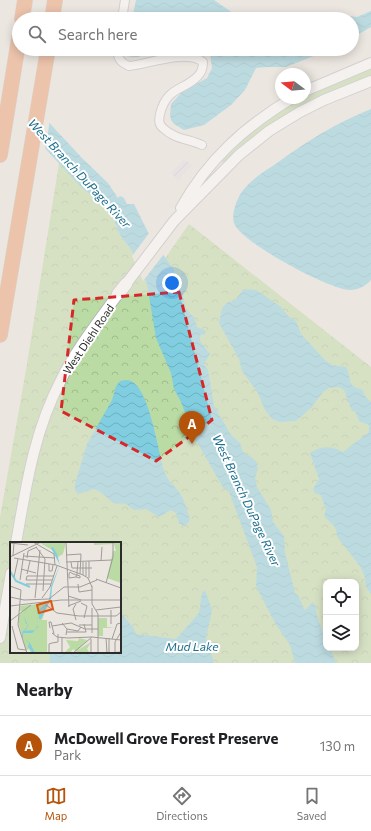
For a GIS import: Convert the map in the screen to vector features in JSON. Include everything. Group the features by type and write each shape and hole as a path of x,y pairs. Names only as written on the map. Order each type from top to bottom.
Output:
{"highway":[{"path":"23,12 25,0"},
{"path":"53,12 55,0"},
{"path":"1,148 16,56"},
{"path":"0,335 47,56"}],"main road":[{"name":"West Diehl Road","path":"118,294 126,284"}],"street":[{"path":"123,12 125,0"},
{"path":"118,56 122,63 129,66 181,57 199,58 204,62 203,69 198,77 176,89 169,96 164,103 159,118 162,128 174,136 202,145"},
{"path":"311,88 371,63"},
{"name":"West Diehl Road","path":"174,220 234,160 270,131 324,100 371,81"},
{"name":"West Diehl Road","path":"126,284 174,220 192,187 226,147 260,118 282,104"},
{"name":"West Diehl Road","path":"16,542 30,462 50,402 71,360 118,294"},
{"path":"0,638 10,579"}],"highlighted area":[{"path":"179,292 212,420 156,461 61,411 74,300"}],"shaded area":[{"path":"184,159 192,165 178,181 171,173"}],"green space":[{"path":"371,69 371,76 332,93 294,113 258,136 225,162 221,162 260,124 291,104 311,104 311,95"},
{"path":"59,163 109,208 120,235 132,251 147,284 189,224 371,367 371,663 0,663 0,517 26,370"}],"water":[{"path":"136,0 214,0 231,12 133,12"},
{"path":"371,11 371,27 359,34 359,16"},
{"path":"210,56 314,56 286,67 256,68 245,90 231,105 204,125 184,130 174,124 171,120 171,104 182,92 207,78 212,68"},
{"name":"West Branch DuPage River","path":"0,70 82,158 108,183 118,198 120,196 124,198 127,204 134,204 149,234 174,270 175,282 183,295 186,310 194,317 197,327 206,331 205,334 200,335 200,341 210,354 204,364 208,370 214,406 231,435 240,443 243,452 255,460 258,468 255,478 257,487 271,510 273,522 284,536 285,553 295,593 300,599 305,610 313,602 315,605 323,634 323,651 331,651 336,663 295,663 290,645 275,623 256,586 257,567 228,489 224,489 194,437 181,402 174,389 171,373 156,338 147,284 132,251 120,235 109,208 82,188 0,100"},
{"path":"371,109 371,280 362,287 350,290 340,288 306,274 268,253 240,231 234,223 233,215 241,192 255,178 299,147 322,133"},
{"path":"244,289 256,290 281,307 289,317 294,319 301,334 325,360 332,365 346,367 350,382 357,388 363,390 364,395 371,402 371,594 366,587 365,577 360,566 338,538 335,527 324,516 326,510 321,495 315,493 313,489 319,479 310,453 314,450 326,447 334,448 343,452 369,432 369,425 359,421 356,413 351,409 344,390 339,387 329,388 323,392 311,408 296,421 280,422 272,419 265,410 258,393 242,371 239,359 219,323 222,308 228,302 234,301"},
{"path":"126,380 134,383 141,392 147,405 166,475 181,495 186,506 190,520 186,525 183,526 179,523 176,513 171,510 159,517 146,509 134,510 126,504 113,503 102,493 94,489 78,494 75,490 75,484 87,444 112,400 116,386 120,381"},
{"name":"Mud Lake","path":"205,590 212,610 206,638 214,663 50,663 49,653 121,653 121,613 133,627 136,634 176,639 199,613 202,593"}],"pier":[{"path":"0,68 50,120 45,150 0,103"},
{"path":"150,232 164,254 143,281 132,256"}],"place":[{"name":"McDowell Grove Forest Preserve","path":"192,444"}]}
